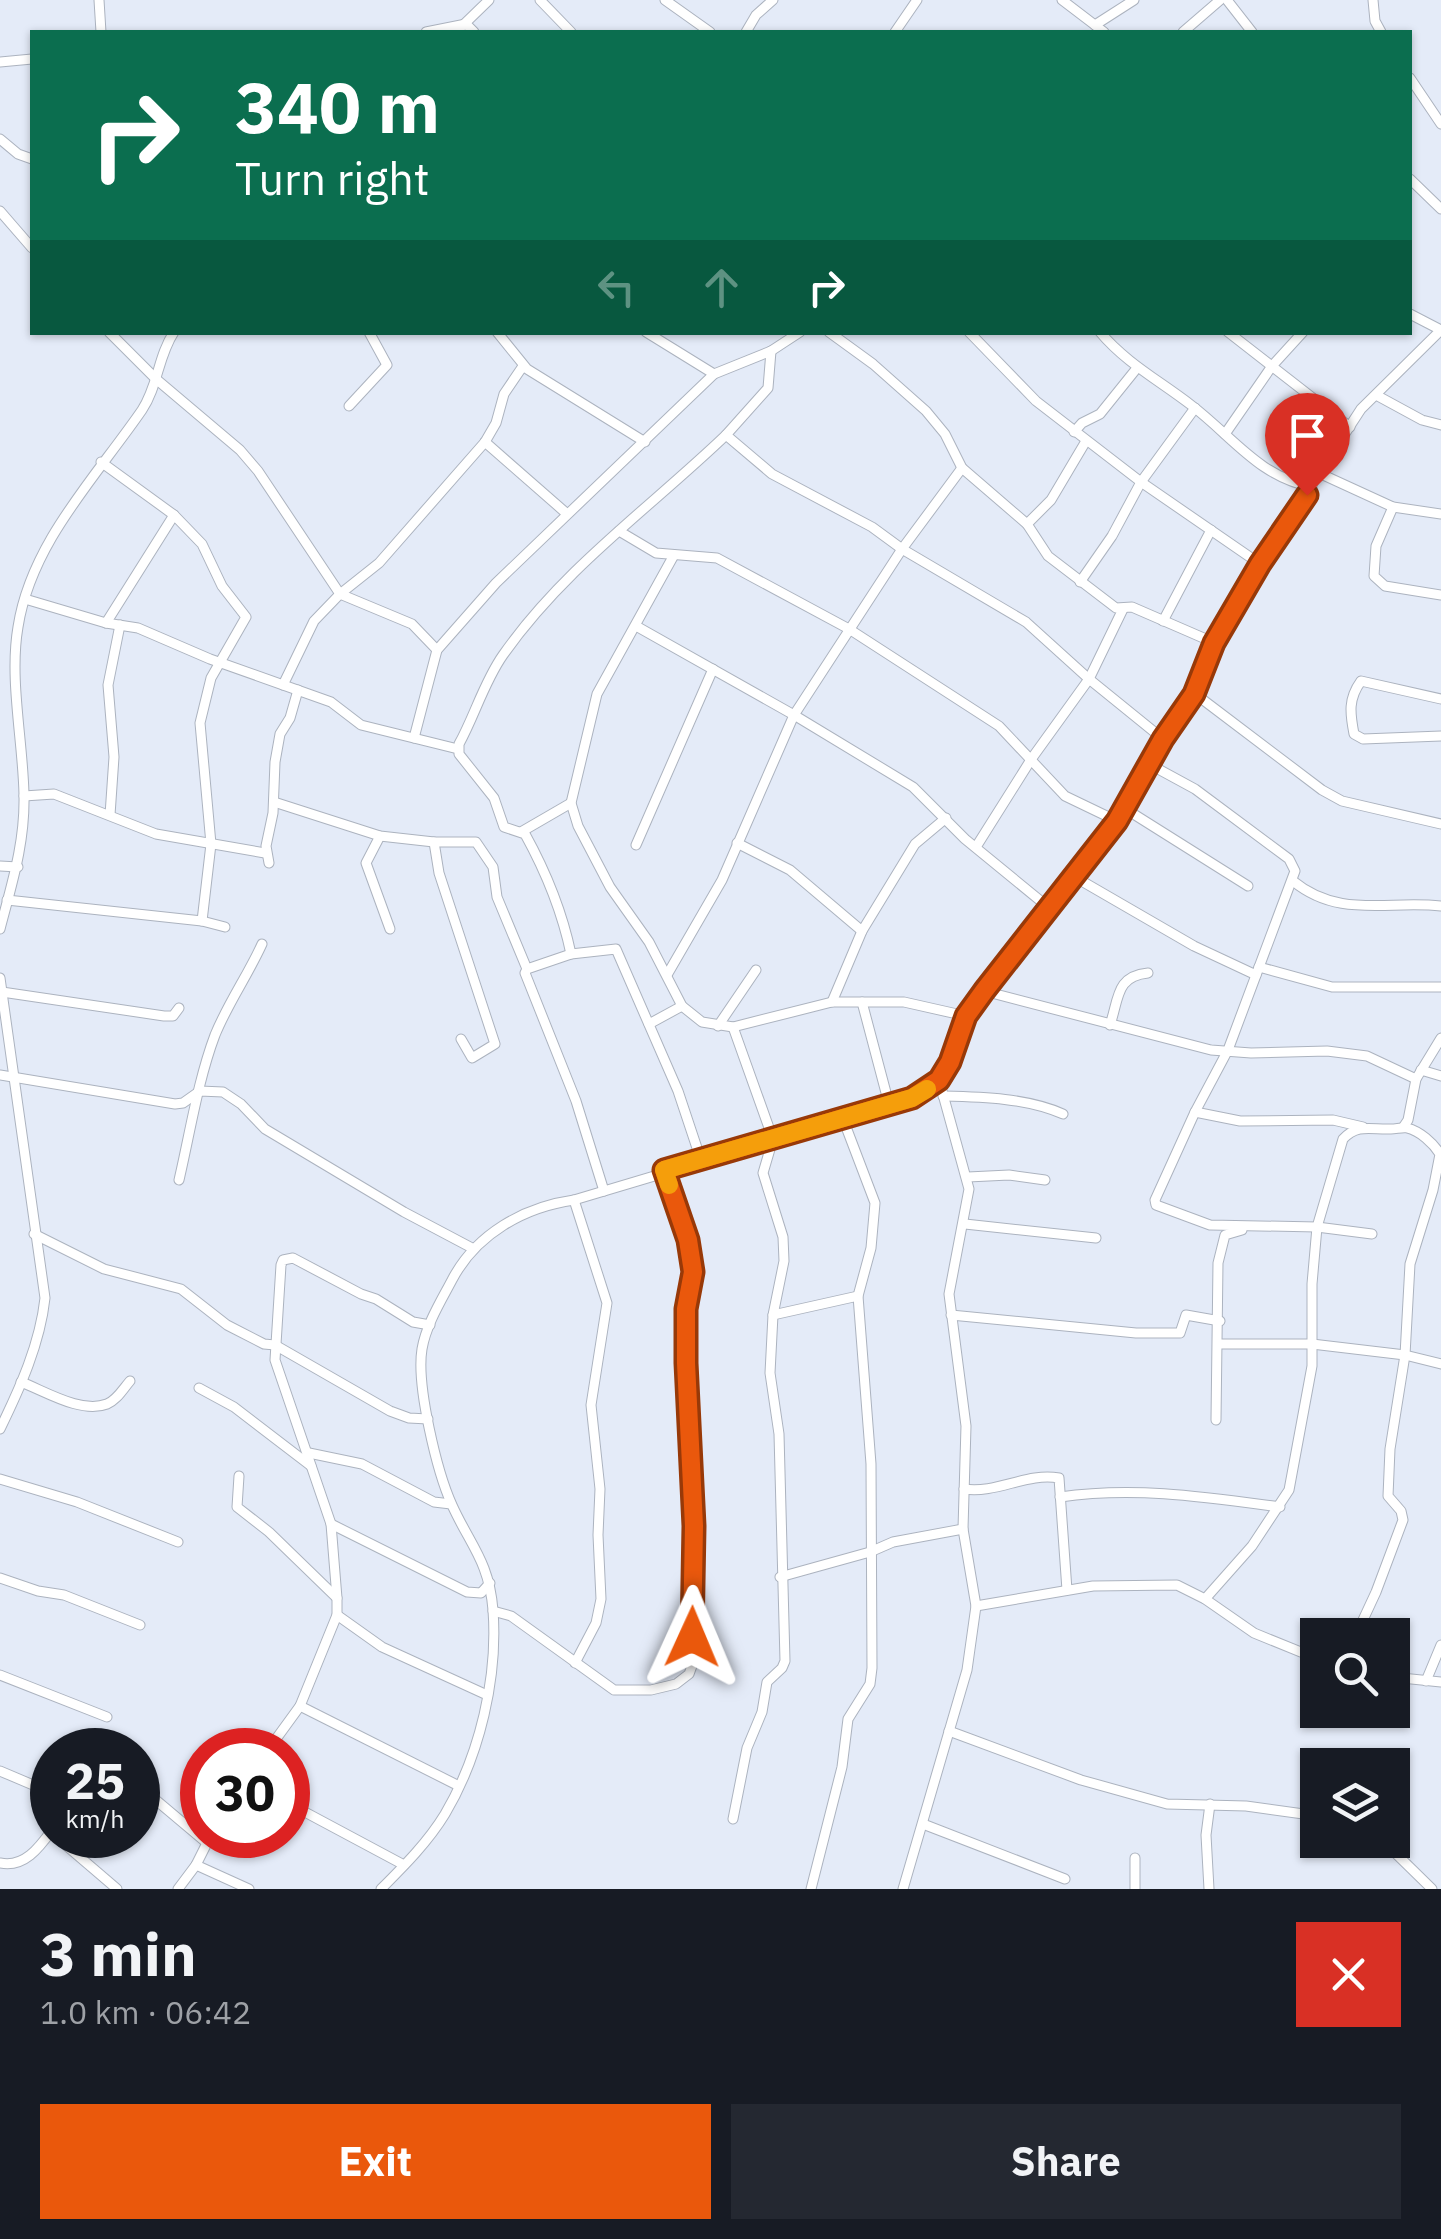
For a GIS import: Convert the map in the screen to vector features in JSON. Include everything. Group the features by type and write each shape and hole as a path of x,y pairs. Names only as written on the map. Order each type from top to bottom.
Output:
{"street":[{"path":"98,0 101,30"},
{"path":"458,30 489,0"},
{"path":"540,0 570,30"},
{"path":"665,0 707,30"},
{"path":"897,30 917,0"},
{"path":"1062,0 1101,30"},
{"path":"1095,26 1134,0"},
{"path":"1186,30 1223,0 1250,30"},
{"path":"1374,0 1380,30"},
{"path":"747,30 764,2"},
{"path":"436,30 466,24"},
{"path":"466,24 472,30"},
{"path":"0,62 30,59"},
{"path":"1412,81 1441,124"},
{"path":"0,139 30,158"},
{"path":"1412,180 1441,209"},
{"path":"0,211 30,246"},
{"path":"381,1889 445,1814 482,1724 487,1695 493,1647 490,1584 473,1540 452,1504 428,1419 422,1354 430,1324 472,1248 538,1206 574,1200 912,1098 939,1080 950,1062 966,1016 1117,821 1163,739 1194,694 1214,643 1260,564 1350,426 1376,394 1441,330 1412,315"},
{"path":"112,335 249,460 340,594 412,624 437,650"},
{"path":"0,929 18,867 24,796 16,641 25,599 46,549 101,462 144,407 173,335"},
{"path":"349,406 387,365 371,335"},
{"path":"499,335 523,366 645,442"},
{"path":"651,335 714,374"},
{"path":"414,738 437,650 496,583 714,374 772,351 796,335"},
{"path":"833,335 926,411 945,434 962,468 1027,524 1048,556 1080,582 1116,608 1132,607 1214,643"},
{"path":"972,335 1005,374 1074,432 1260,564"},
{"path":"1103,335 1137,368 1195,408 1266,470 1312,487"},
{"path":"1232,335 1350,426"},
{"path":"1225,434 1272,366 1300,335"},
{"path":"458,749 500,658 576,569 726,434 768,388 772,351"},
{"path":"283,684 307,632 340,594 379,563 485,442 496,423 504,394 523,366"},
{"path":"1074,432 1100,414 1137,368"},
{"path":"1376,394 1422,420 1441,425"},
{"path":"1080,582 1112,536 1140,482 1195,408"},
{"path":"726,434 772,474 872,528 902,550 1026,622 1163,739"},
{"path":"1027,524 1046,507 1086,441"},
{"path":"485,442 566,513"},
{"path":"101,462 174,515 202,544 222,586 244,612 244,622 211,678 200,723 211,844 202,920"},
{"path":"667,975 709,906 794,715 902,550 962,468"},
{"path":"1320,474 1393,507 1441,514"},
{"path":"1393,507 1376,546 1374,576 1385,586 1441,594"},
{"path":"106,624 174,515"},
{"path":"619,530 656,553 717,558 850,629 1000,726 1065,796 1117,821"},
{"path":"1163,620 1211,530"},
{"path":"674,555 598,694 571,804 610,888 649,942 682,1006 702,1022 733,1027 832,1002 904,1002 966,1016"},
{"path":"25,599 106,624 138,628 220,663 337,705 361,725 458,749 494,798 504,827 522,832 542,865 571,954"},
{"path":"976,848 1032,758 1089,679 1122,609"},
{"path":"110,815 114,757 108,674 120,624"},
{"path":"636,626 913,787 976,848 1048,907"},
{"path":"636,846 714,669"},
{"path":"1441,699 1361,681 1353,693 1350,710 1354,734 1363,740 1441,736"},
{"path":"24,796 54,794 156,834 267,858 280,734 290,718 298,690"},
{"path":"1194,694 1342,801 1441,824"},
{"path":"1149,764 1195,789 1294,866 1294,881 1228,1050 1195,1112 1156,1206 1193,1221 1244,1228 1317,1227 1372,1234"},
{"path":"274,802 380,836 480,844 493,867 497,897 576,1101 604,1191"},
{"path":"522,832 571,804"},
{"path":"1124,808 1248,886"},
{"path":"832,1002 862,930 914,844 946,818"},
{"path":"380,836 366,863 390,929"},
{"path":"434,842 439,874 495,1044 472,1058 461,1039"},
{"path":"737,843 790,870 862,930"},
{"path":"0,866 18,867"},
{"path":"1073,876 1194,946 1258,971 1332,987 1441,987"},
{"path":"1294,881 1326,901 1349,907 1441,906"},
{"path":"8,900 202,920 225,927"},
{"path":"178,1180 213,1040 226,1007 262,944"},
{"path":"527,969 571,954 616,949 678,1091 701,1160"},
{"path":"718,1026 756,970"},
{"path":"1110,1025 1125,980 1132,975 1148,974"},
{"path":"0,978 6,1075 43,1270 44,1298 42,1318 21,1382 0,1429"},
{"path":"984,991 1198,1047 1353,1054 1419,1075 1441,1076"},
{"path":"2,992 164,1016 173,1016 179,1008"},
{"path":"862,1002 890,1104"},
{"path":"649,1024 682,1006"},
{"path":"733,1027 773,1139 763,1173 784,1250 774,1316 770,1387 779,1434 784,1664 767,1682 733,1819"},
{"path":"1404,1126 1419,1075 1441,1038"},
{"path":"6,1075 175,1104 183,1103 200,1090 232,1096 265,1129 472,1248"},
{"path":"902,1889 971,1655 976,1606 963,1528 966,1426 950,1294 970,1188 939,1080"},
{"path":"943,1096 1045,1106 1063,1114"},
{"path":"1195,1112 1256,1122 1334,1120 1387,1130 1404,1126 1426,1137 1441,1154 1434,1190 1410,1264 1405,1355 1387,1488 1403,1520 1364,1618"},
{"path":"811,1889 842,1767 848,1719 871,1682 871,1464 858,1296 872,1248 874,1203 844,1118"},
{"path":"1205,1599 1280,1507 1293,1474 1312,1366 1317,1227 1343,1138 1364,1127"},
{"path":"493,1611 512,1616 614,1690 651,1690 676,1684 689,1674 694,1663 694,1526 686,1363 686,1309 693,1272 688,1240 664,1170"},
{"path":"968,1176 1008,1175 1044,1180"},
{"path":"574,1200 607,1303 592,1406 600,1488 601,1599 596,1623 575,1663"},
{"path":"965,1224 1096,1238"},
{"path":"1216,1420 1218,1262 1224,1237 1244,1228"},
{"path":"34,1234 104,1269 181,1289 227,1325 275,1346 390,1411 428,1419"},
{"path":"284,1728 300,1706 336,1615 337,1598 331,1524 275,1360 281,1265 288,1258 303,1262 413,1322 430,1324"},
{"path":"774,1316 858,1296"},
{"path":"951,1315 1136,1334 1180,1333 1186,1315 1220,1322"},
{"path":"1218,1344 1312,1344 1405,1355 1441,1364"},
{"path":"21,1382 75,1403 95,1406 115,1398 130,1382"},
{"path":"198,1388 234,1407 312,1467"},
{"path":"309,1453 362,1464 434,1502 452,1504"},
{"path":"239,1476 237,1507 337,1598"},
{"path":"964,1489 984,1490 1057,1476 1067,1590"},
{"path":"0,1478 77,1502 178,1542"},
{"path":"1060,1497 1160,1491 1280,1507"},
{"path":"331,1524 467,1592 481,1593 490,1584"},
{"path":"780,1578 893,1542 963,1528"},
{"path":"0,1578 64,1595 140,1625"},
{"path":"976,1606 1067,1590 1177,1585 1254,1633 1300,1652"},
{"path":"336,1615 382,1647 487,1695"},
{"path":"1426,1681 1441,1645"},
{"path":"0,1675 107,1717"},
{"path":"1410,1679 1441,1682"},
{"path":"300,1706 459,1786"},
{"path":"948,1731 1081,1780 1166,1804 1210,1804 1300,1814"},
{"path":"0,1771 30,1784"},
{"path":"160,1802 180,1817"},
{"path":"1209,1889 1206,1835 1210,1804"},
{"path":"310,1815 404,1865"},
{"path":"922,1824 1065,1879"},
{"path":"0,1863 20,1862 30,1854"},
{"path":"77,1858 117,1889"},
{"path":"178,1889 200,1858"},
{"path":"1134,1889 1135,1858"},
{"path":"1400,1858 1432,1889"},
{"path":"196,1865 249,1889"}],"slow traffic":[{"path":"669,1185 664,1170 912,1098 927,1089"}],"route":[{"path":"692,1637 694,1526 686,1309 693,1272 688,1240 664,1170 912,1098 939,1080 950,1062 966,1016 1117,821 1163,739 1194,694 1214,643 1260,564 1307,495"}]}
